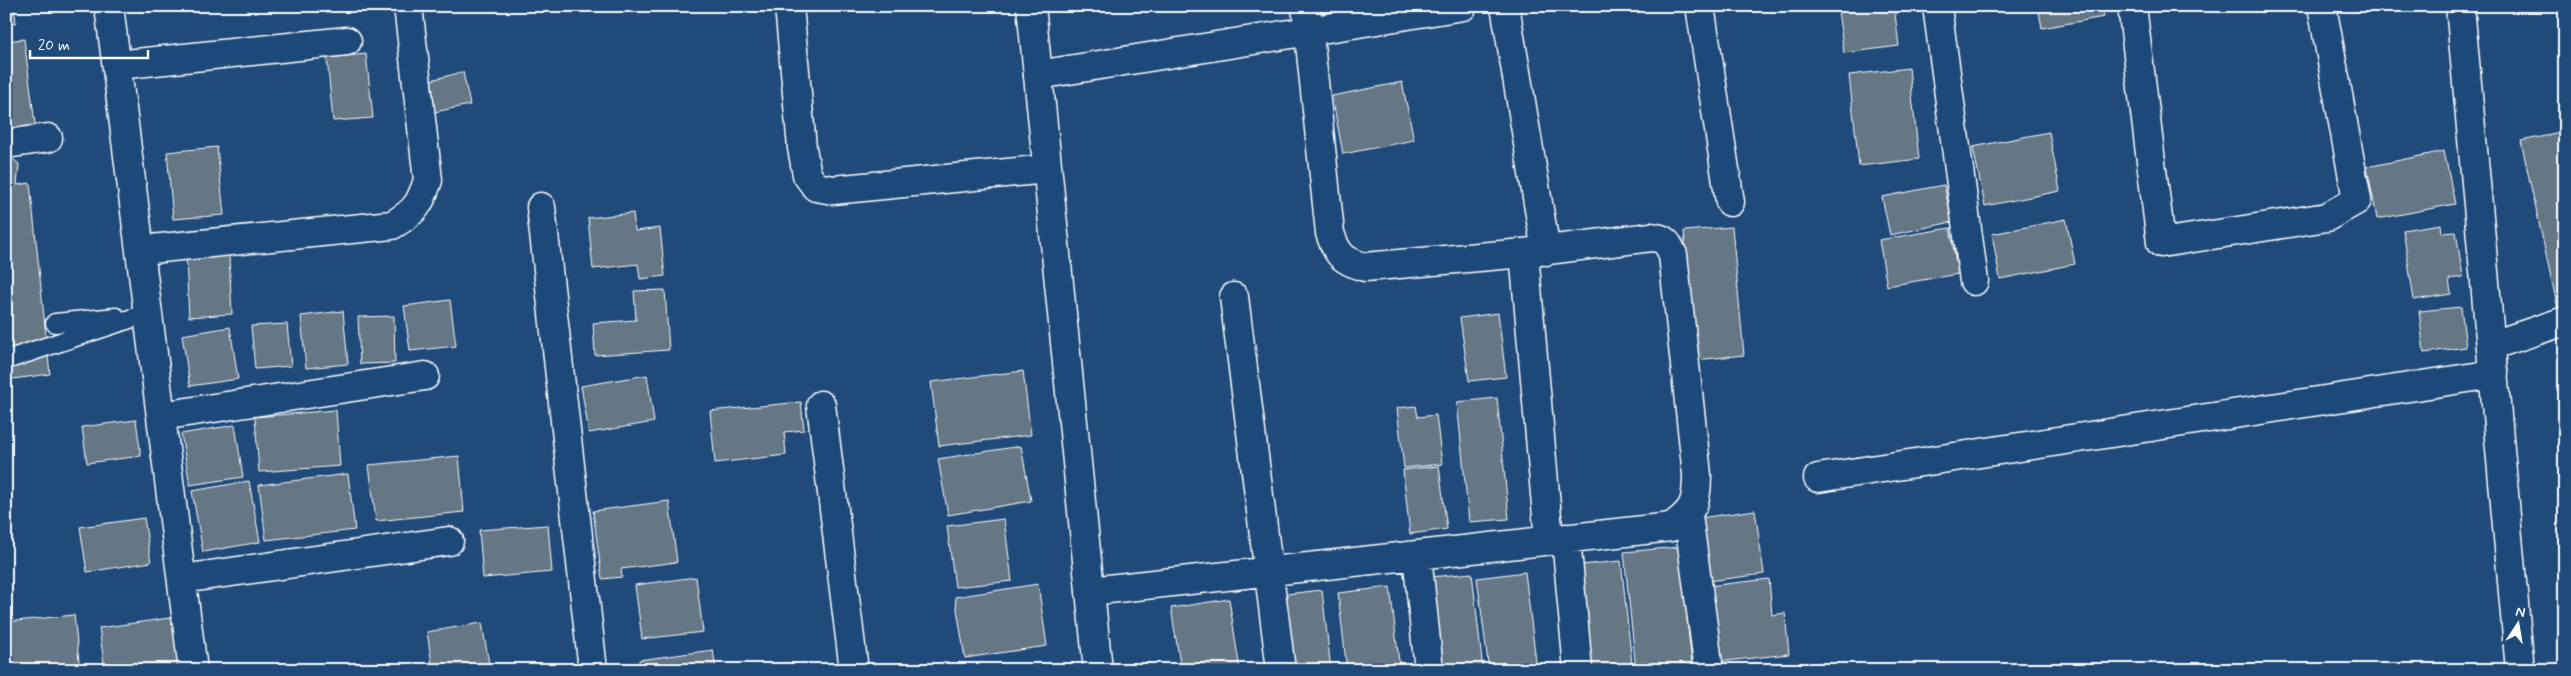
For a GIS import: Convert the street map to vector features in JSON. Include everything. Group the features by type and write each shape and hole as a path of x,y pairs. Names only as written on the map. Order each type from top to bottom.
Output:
{"street":[{"path":"109,6 194,670"},
{"path":"141,250 392,224 410,215 421,201 428,180 408,6"},
{"path":"789,6 802,148 807,176 816,188 833,190 1047,169"},
{"path":"1031,6 1098,670"},
{"path":"1038,75 1308,19 1463,6"},
{"path":"1505,6 1535,252 1558,539 1578,670"},
{"path":"1700,6 1730,202"},
{"path":"1937,6 1974,281"},
{"path":"2132,6 2161,243 2327,217 2357,200 2322,6"},
{"path":"2460,6 2520,670"},
{"path":"1090,591 1671,527 1688,515 1697,497 1697,475 1673,255 1668,244 1662,238 1651,237 1535,252 1365,267 1348,262 1335,248 1330,233 1308,19"},
{"path":"117,65 347,41"},
{"path":"6,144 48,138"},
{"path":"541,207 592,670"},
{"path":"1234,297 1281,670"},
{"path":"2493,363 2493,345 2565,321"},
{"path":"1818,478 2493,363"},
{"path":"161,416 425,376"},
{"path":"820,405 854,670"},
{"path":"1688,515 1709,670"},
{"path":"182,579 449,540"},
{"path":"1417,555 1429,670"}],"lane":[{"path":"55,323 148,313"},
{"path":"6,360 148,313"}],"building":[{"path":"6,6 14,6 16,23 6,24"},
{"path":"1873,6 1894,6 1899,46 1844,53 1838,11"},
{"path":"2038,6 2102,6 2104,17 2042,28"},
{"path":"24,39 36,131 6,135 6,41"},
{"path":"366,54 373,118 333,121 327,58"},
{"path":"1909,68 1919,159 1859,166 1849,75"},
{"path":"463,72 470,105 434,112 427,81"},
{"path":"1402,82 1414,140 1343,154 1332,96"},
{"path":"2049,132 2060,191 1985,206 1973,147"},
{"path":"2565,132 2565,308 2558,309 2521,141"},
{"path":"217,147 224,215 173,219 167,152"},
{"path":"2444,151 2455,204 2377,219 2367,167"},
{"path":"13,159 19,164 17,185 30,183 50,374 6,380 6,160"},
{"path":"1944,185 1952,222 1890,235 1882,197"},
{"path":"633,213 635,231 660,228 665,276 640,279 638,264 593,269 588,218"},
{"path":"2066,219 2075,264 2000,279 1992,234"},
{"path":"2441,224 2442,233 2456,232 2463,277 2449,279 2451,294 2414,300 2403,230"},
{"path":"1732,227 1744,355 1696,360 1684,231"},
{"path":"1950,228 1958,274 1887,286 1879,240"},
{"path":"229,256 232,314 189,317 186,259"},
{"path":"665,290 669,350 595,355 593,323 636,320 634,291"},
{"path":"450,300 456,346 410,351 404,306"},
{"path":"2461,307 2466,347 2424,353 2419,311"},
{"path":"343,311 348,364 306,368 301,316"},
{"path":"1498,313 1506,377 1469,381 1460,318"},
{"path":"394,316 395,363 360,364 358,317"},
{"path":"287,324 291,366 255,369 251,326"},
{"path":"230,327 238,379 190,386 182,335"},
{"path":"1023,371 1031,435 939,446 931,382"},
{"path":"647,375 654,422 589,433 581,386"},
{"path":"1497,398 1509,519 1469,522 1457,402"},
{"path":"801,402 804,430 784,432 786,455 715,463 710,411"},
{"path":"1416,406 1418,417 1436,415 1442,464 1404,468 1397,408"},
{"path":"336,410 340,466 259,472 255,417"},
{"path":"136,420 141,456 87,463 82,427"},
{"path":"235,425 243,477 190,485 181,434"},
{"path":"1021,446 1031,501 948,515 938,459"},
{"path":"459,456 464,512 376,521 369,465"},
{"path":"1439,466 1447,529 1410,534 1403,470"},
{"path":"348,474 355,530 266,540 259,485"},
{"path":"249,481 260,542 203,552 192,491"},
{"path":"669,501 677,562 621,569 622,577 602,579 593,511"},
{"path":"1755,510 1764,574 1708,581 1700,518"},
{"path":"144,518 151,562 87,572 80,527"},
{"path":"1004,519 1012,581 955,587 947,526"},
{"path":"548,525 552,572 483,578 479,530"},
{"path":"1679,547 1692,665 1636,670 1624,552"},
{"path":"1621,561 1632,664 1582,669 1571,566"},
{"path":"1525,572 1537,670 1489,670 1477,578"},
{"path":"1472,573 1483,670 1431,670 1421,578"},
{"path":"696,577 703,632 642,639 635,585"},
{"path":"1769,579 1772,615 1785,613 1789,654 1717,662 1708,586"},
{"path":"1038,584 1047,646 965,658 955,597"},
{"path":"1390,587 1400,670 1347,670 1338,593"},
{"path":"1322,590 1331,670 1285,670 1278,595"},
{"path":"1229,599 1240,670 1181,670 1171,608"},
{"path":"74,615 80,670 6,670 6,622"},
{"path":"177,617 185,670 105,670 99,628"},
{"path":"482,623 490,670 433,670 427,632"},
{"path":"713,650 716,670 640,670 639,660"}]}
